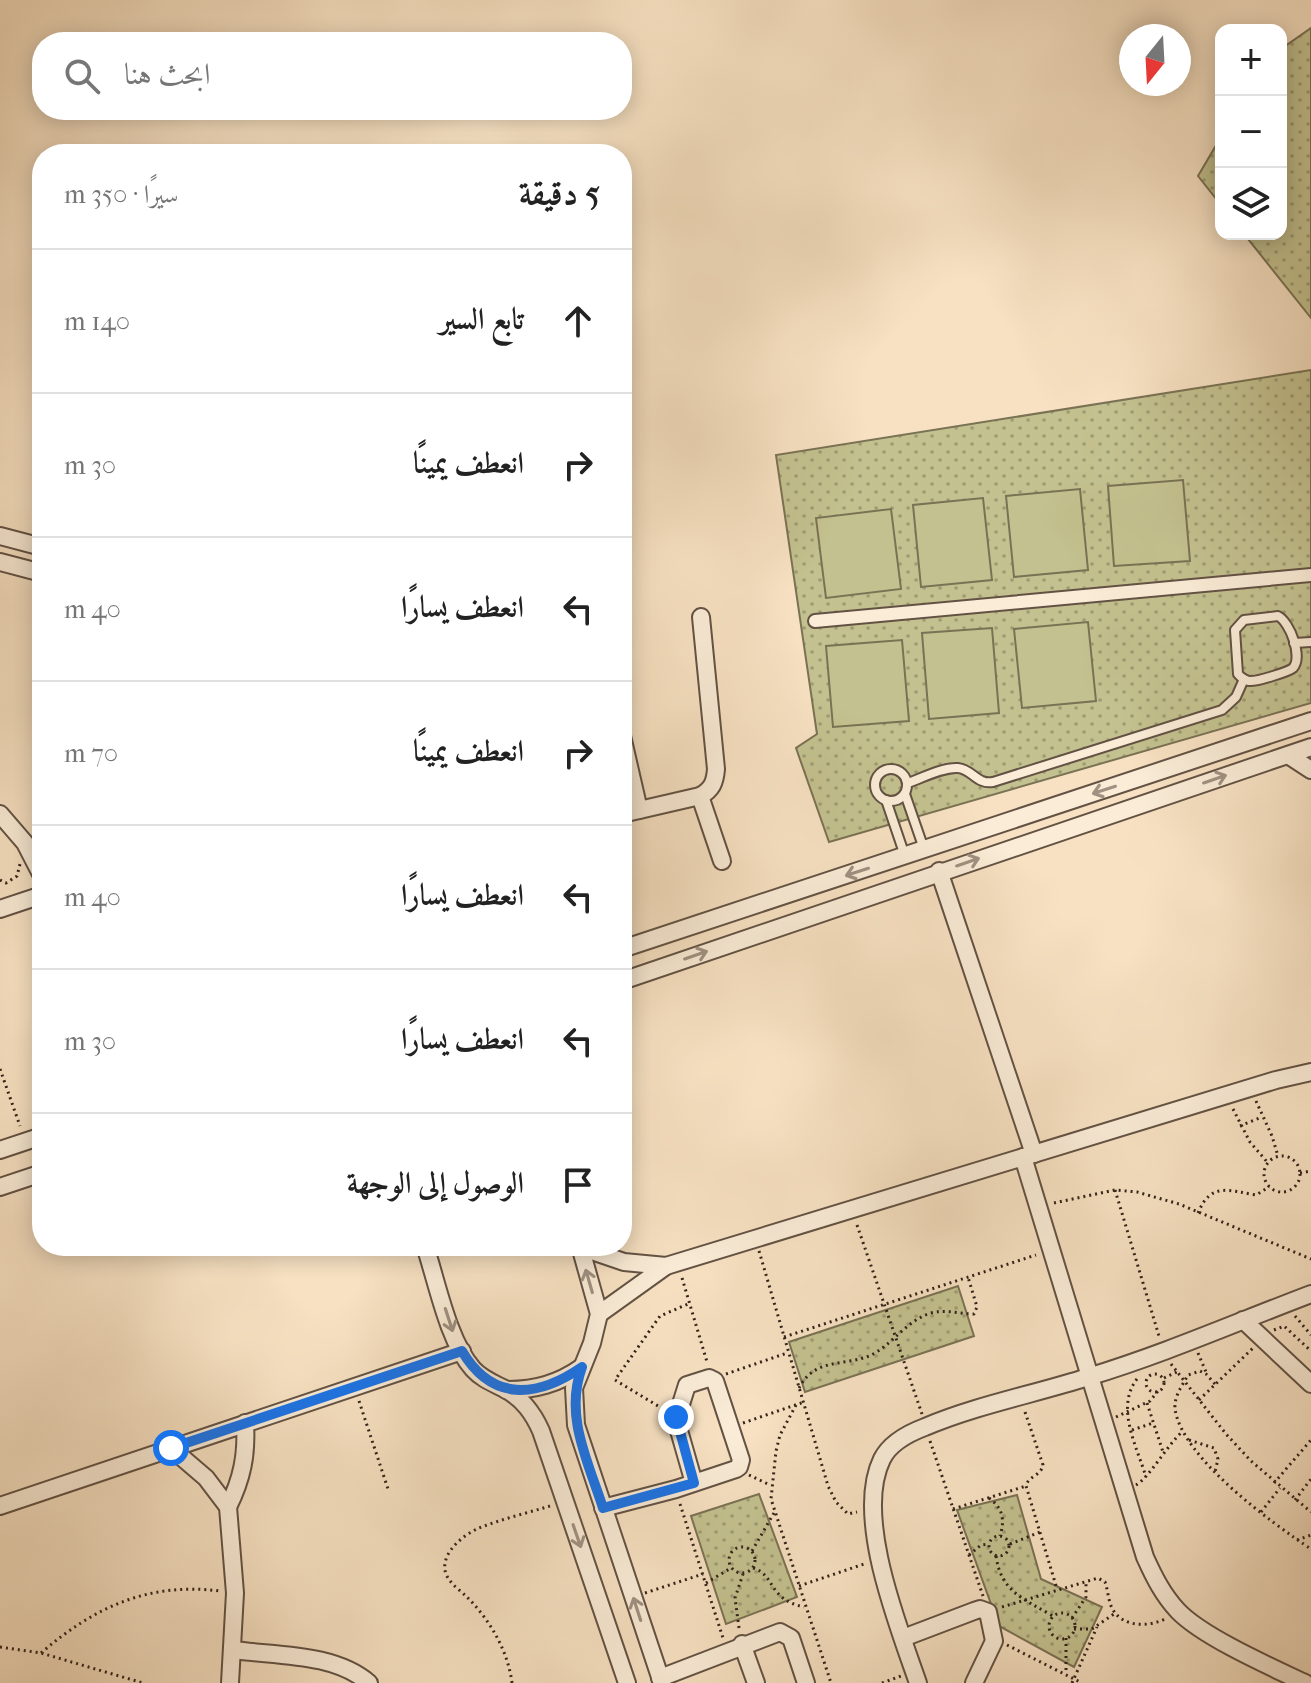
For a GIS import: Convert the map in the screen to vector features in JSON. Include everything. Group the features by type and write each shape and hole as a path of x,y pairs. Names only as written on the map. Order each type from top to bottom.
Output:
{"street":[{"path":"0,536 32,544"},
{"path":"0,562 32,570"},
{"path":"815,621 1311,575"},
{"path":"632,812 700,796 713,784 716,769 701,617"},
{"path":"632,946 1311,721"},
{"path":"632,978 1311,747"},
{"path":"1288,755 1311,770"},
{"path":"632,780 639,810"},
{"path":"700,796 722,861"},
{"path":"0,814 25,843 32,857"},
{"path":"939,871 1028,1155 1039,1207 1145,1557 1159,1587 1179,1612 1206,1631 1294,1681"},
{"path":"0,909 32,898"},
{"path":"599,1314 672,1264 1251,1087 1311,1072"},
{"path":"0,1150 32,1140"},
{"path":"0,1187 32,1176"},
{"path":"428,1256 455,1338 471,1367 521,1400 533,1414 627,1683"},
{"path":"583,1256 599,1314 597,1328 574,1388 576,1425 661,1680 734,1647 780,1632 788,1635 806,1683"},
{"path":"606,1256 624,1262 672,1264"},
{"path":"916,1677 880,1559 873,1510 874,1486 883,1457 892,1445 926,1426 1163,1358 1195,1338 1311,1294"},
{"path":"1243,1320 1311,1384"},
{"path":"0,1506 462,1351"},
{"path":"506,1390 538,1388 561,1380 582,1367"},
{"path":"603,1508 676,1489 694,1483 736,1469 741,1460 712,1378 687,1385 676,1417 694,1483"},
{"path":"230,1683 235,1593 228,1507 244,1468 247,1447 245,1423"},
{"path":"171,1448 206,1478 228,1507"},
{"path":"903,1638 980,1609 988,1612 995,1633 991,1651 974,1683"},
{"path":"734,1647 756,1683"},
{"path":"234,1650 326,1662 345,1668 369,1683"}],"lane":[{"path":"1278,616 1290,626 1294,643 1297,657 1293,668 1254,681 1238,674 1234,634 1240,622 1278,616"},
{"path":"1294,643 1311,642"},
{"path":"908,783 955,768 963,769 980,781 993,782 1222,710 1236,697 1244,679"},
{"path":"905,856 886,800 876,789 879,774 894,769 903,774 908,783 905,794 924,850"},
{"path":"886,800 897,800 905,794"}],"path":[{"path":"0,880 6,883 17,876 19,858"},
{"path":"0,1069 32,1135"},
{"path":"1251,1087 1278,1156"},
{"path":"1262,1117 1240,1126 1268,1163"},
{"path":"1278,1156 1293,1160 1300,1173 1298,1182 1285,1192 1269,1187 1265,1179 1268,1163 1278,1156"},
{"path":"1300,1173 1311,1171"},
{"path":"1198,1213 1202,1203 1218,1191 1235,1189 1256,1195 1269,1187"},
{"path":"1039,1207 1115,1190 1158,1197 1311,1259"},
{"path":"1115,1190 1163,1358 1179,1371 1226,1434 1274,1483 1311,1512"},
{"path":"852,1209 988,1612 1098,1578 1105,1582 1115,1613 1144,1626 1179,1612"},
{"path":"756,1238 828,1486 836,1502 848,1514 873,1510"},
{"path":"784,1337 1052,1249"},
{"path":"672,1264 690,1304 712,1378 788,1353"},
{"path":"799,1388 812,1371 824,1364 873,1354 914,1321 930,1313 974,1314 977,1307 968,1277"},
{"path":"1285,1303 1311,1333"},
{"path":"676,1417 615,1380 660,1316 690,1304"},
{"path":"1199,1400 1278,1327 1284,1326 1311,1351"},
{"path":"1195,1338 1206,1374 1215,1384"},
{"path":"1163,1378 1179,1371"},
{"path":"1206,1374 1193,1371 1178,1394 1175,1408 1183,1431 1215,1472 1261,1512 1311,1549"},
{"path":"1158,1391 1147,1387 1148,1378 1155,1374 1163,1378"},
{"path":"1140,1375 1130,1388 1126,1412 1146,1477"},
{"path":"1105,1422 1147,1403 1164,1386 1163,1378"},
{"path":"355,1387 388,1489"},
{"path":"1020,1397 1043,1465 1026,1486 1057,1590"},
{"path":"730,1427 804,1402"},
{"path":"1147,1403 1163,1452"},
{"path":"796,1405 780,1435 770,1485 774,1513 831,1683"},
{"path":"1132,1430 1153,1423"},
{"path":"1126,1489 1146,1477 1163,1452 1183,1431"},
{"path":"1189,1440 1214,1448 1218,1459 1215,1472"},
{"path":"1274,1483 1311,1440"},
{"path":"736,1469 770,1485"},
{"path":"1295,1500 1311,1479"},
{"path":"953,1509 1026,1486"},
{"path":"1261,1512 1280,1488"},
{"path":"676,1489 705,1583 734,1647"},
{"path":"989,1497 1002,1514 1000,1536"},
{"path":"512,1683 505,1652 497,1637 478,1609 445,1573 446,1563 457,1542 478,1528 565,1501"},
{"path":"752,1551 774,1513"},
{"path":"989,1544 991,1553 1004,1555 1009,1544 1040,1532"},
{"path":"1297,1540 1311,1535"},
{"path":"969,1556 974,1549 989,1544 995,1537 1000,1536 1009,1544"},
{"path":"734,1647 735,1598 743,1574 753,1568 756,1560 752,1551 743,1547 733,1550 728,1558 731,1568 743,1574"},
{"path":"996,1556 1003,1582 1053,1616 1062,1613 1072,1618"},
{"path":"799,1586 880,1559"},
{"path":"705,1583 731,1568"},
{"path":"753,1568 762,1572 784,1600 806,1607"},
{"path":"633,1597 703,1574"},
{"path":"1074,1629 1072,1618 1086,1597 1086,1581"},
{"path":"41,1653 68,1629 98,1611 131,1598 165,1590 201,1589 235,1593"},
{"path":"1073,1681 1097,1627 1115,1613"},
{"path":"1053,1616 1049,1627 1051,1633 1055,1637 1066,1638"},
{"path":"1066,1675 1066,1638 1074,1629 1097,1627"},
{"path":"995,1633 1004,1644 1082,1683"},
{"path":"0,1647 41,1653 143,1683"},
{"path":"882,1683 916,1677"}],"shaded area":[{"path":"1311,28 1311,318 1249,240 1287,240 1287,45"},
{"path":"1215,147 1215,197 1198,176"},
{"path":"1311,370 1311,703 829,842 796,748 817,734 776,455"},
{"path":"1183,480 1190,561 1114,566 1108,486"},
{"path":"1080,489 1088,570 1014,577 1006,496"},
{"path":"983,498 992,580 921,587 913,505"},
{"path":"891,509 901,589 826,598 816,518"},
{"path":"1088,622 1096,701 1022,708 1014,629"},
{"path":"992,628 999,713 929,719 922,633"},
{"path":"902,640 909,721 833,727 826,646"},
{"path":"958,1286 974,1336 805,1392 789,1342"},
{"path":"759,1494 797,1597 726,1624 691,1516"},
{"path":"1017,1495 1041,1579 1102,1607 1074,1667 999,1626 957,1510"}],"route":[{"path":"171,1448 462,1351 471,1367 481,1376 506,1390 538,1388 569,1376 582,1367 574,1388 573,1406 576,1425 603,1508 694,1483 676,1417"}]}
